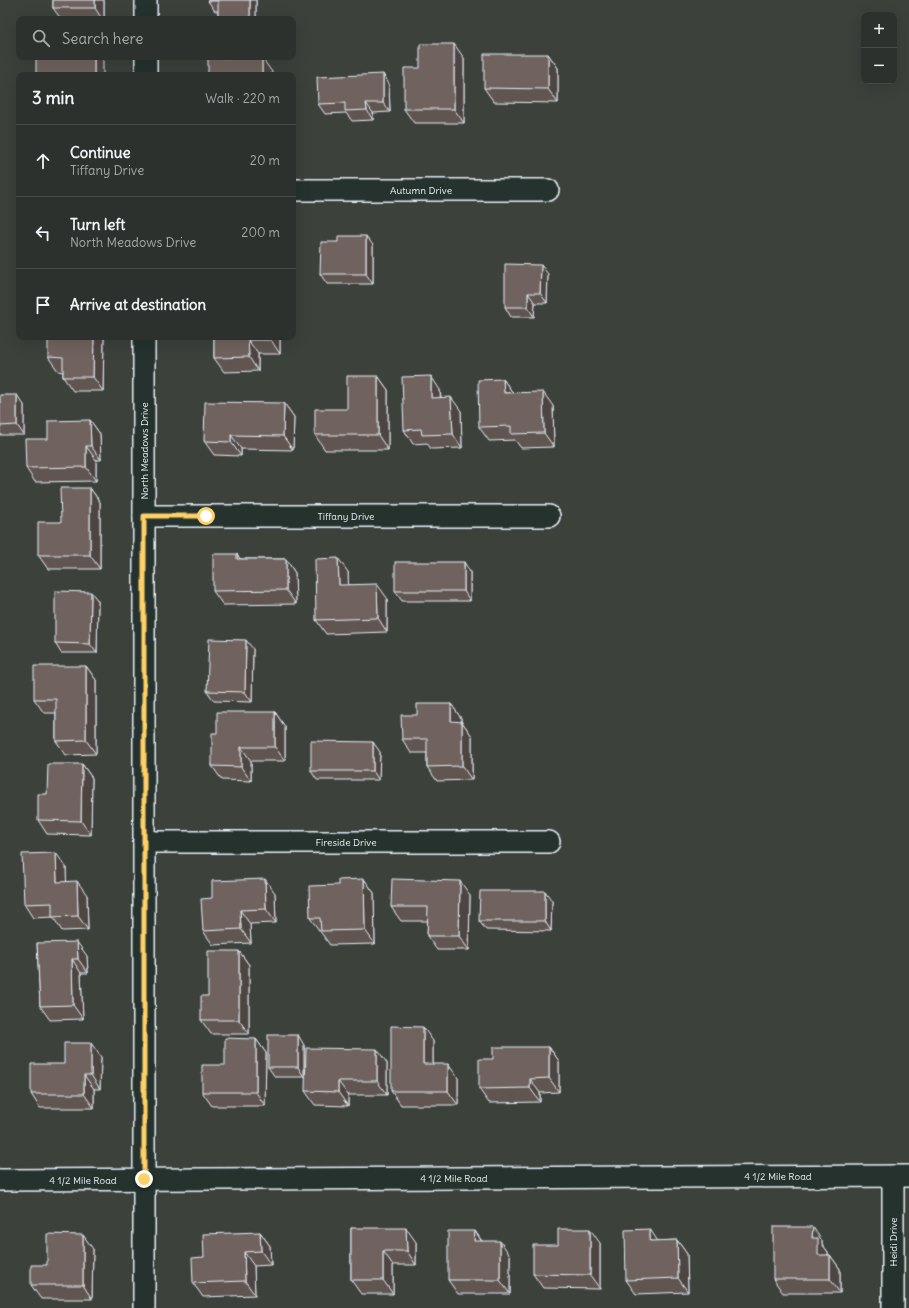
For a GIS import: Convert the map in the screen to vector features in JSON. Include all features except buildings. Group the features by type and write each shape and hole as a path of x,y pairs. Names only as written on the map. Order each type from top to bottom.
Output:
{"street":[{"path":"146,0 146,16"},
{"path":"146,60 146,72"},
{"name":"Autumn Drive","path":"296,190 548,190"},
{"name":"North Meadows Drive","path":"144,340 144,1308"},
{"name":"Tiffany Drive","path":"144,516 548,516"},
{"name":"Fireside Drive","path":"144,842 549,842"},
{"name":"4 1/2 Mile Road","path":"0,1180 901,1176"},
{"name":"Heidi Drive","path":"893,1308 901,1176"}],"route":[{"path":"144,1179 144,516 206,516"}]}
